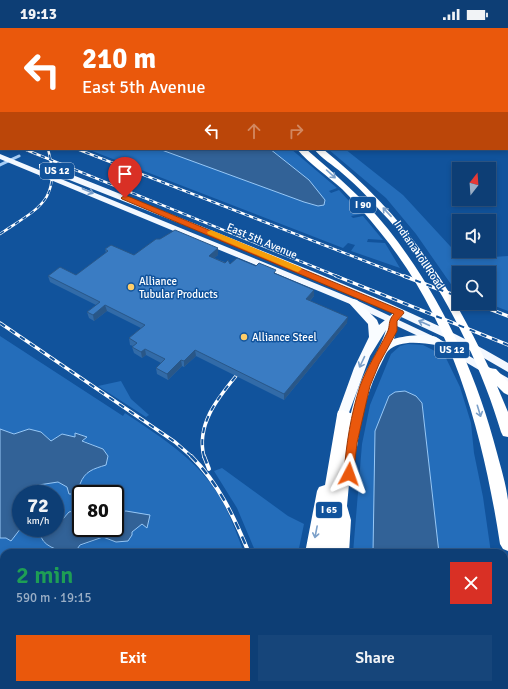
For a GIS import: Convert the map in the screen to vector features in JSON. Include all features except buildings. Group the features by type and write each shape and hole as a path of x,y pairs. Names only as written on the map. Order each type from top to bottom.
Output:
{"highway":[{"name":"Indiana Toll Road","path":"302,150 333,175 373,216 397,246 448,330 485,429 504,511 508,544"},
{"name":"Indiana Toll Road","path":"319,150 376,199 408,236 428,265 455,307 493,390 508,432"},
{"path":"353,302 373,323 379,344 404,339 436,341"},
{"name":"I 65","path":"341,549 352,443 361,399 383,327 396,316"},
{"name":"I 65","path":"325,549 333,468 337,440 343,415 356,377 379,344"},
{"path":"492,372 508,390"},
{"path":"343,415 347,416 349,420 344,447 340,506 344,520"},
{"path":"313,549 325,489 333,468"}],"main road":[{"name":"East 5th Avenue","path":"3,150 15,158 353,302 396,316 436,341 508,382"},
{"name":"East 5th Avenue","path":"0,156 15,158 162,212 396,316 466,343 508,368"}],"street":[{"path":"0,165 15,158"}],"shaded area":[{"path":"90,150 162,150 318,206 309,180 271,150 292,150 337,188 329,191 331,193 339,190 361,214 351,216 353,218 363,216 383,240 368,239 367,242 385,243 400,268 351,251 355,245 348,243 343,248"},
{"path":"162,150 271,150 309,180 325,200 324,205 318,206"},
{"path":"329,150 346,150 403,195 452,248 452,258 496,258 496,257 508,256 508,311 496,306 496,266 452,266 452,286 416,234 386,198"},
{"path":"0,336 123,416 125,413 160,437 193,463 211,484 222,500 242,549 73,549 103,537 116,542 142,523 147,527 150,515 124,516 124,485 80,484 87,473 106,465 103,449 82,440 86,437 75,433 75,437 62,434 51,441 41,432 14,434 0,429"},
{"path":"408,344 423,345 445,356 460,387 471,423 474,453 483,497 490,549 439,549 422,403 376,431 373,549 353,549 362,444 370,405 391,354 400,346"},
{"path":"121,381 131,399 149,415 146,417 98,386"},
{"path":"405,391 416,396 422,403 439,549 373,549 375,431 389,396 395,392"},
{"path":"0,429 14,434 29,429 41,432 51,441 62,434 75,437 75,433 87,437 82,441 103,449 108,456 106,465 87,473 80,484 81,485 72,485 72,494 69,494 67,487 58,482 38,485 12,485 12,537 14,537 11,541 6,538 0,538"},
{"path":"222,468 288,516 304,524 299,549 254,549 237,508 214,471"},
{"path":"58,482 63,485 38,485"},
{"path":"64,485 67,487 69,494 72,494 72,510 64,517"},
{"path":"72,511 72,537 103,537 80,545 77,549 56,549 43,541 41,537 64,537 64,518 69,512"},
{"path":"124,511 150,515 147,528 142,524 132,532 132,535 128,541 116,542 103,537 124,537"},
{"path":"12,534 12,537 41,537 48,546 56,549 0,549 0,538 6,538"}],"railway":[{"path":"26,150 50,160"},
{"path":"48,150 50,160"},
{"path":"80,150 406,277"},
{"path":"0,234 26,217 44,201 49,192 52,181 50,160"},
{"path":"50,160 339,277"},
{"path":"336,276 508,345"},
{"path":"404,276 452,294"},
{"path":"492,310 508,316"},
{"path":"0,323 175,442 192,457"},
{"path":"204,457 202,445 206,423 215,403 236,376"},
{"path":"204,456 209,469"},
{"path":"192,457 218,490 238,527 247,549"}],"slow traffic":[{"path":"211,232 298,269"}],"place":[{"name":"Alliance Tubular Products","path":"131,287"},
{"name":"Alliance Steel","path":"244,337"}],"route":[{"path":"125,198 237,243 400,313 393,320 393,331 365,386 352,443 349,474"}]}
